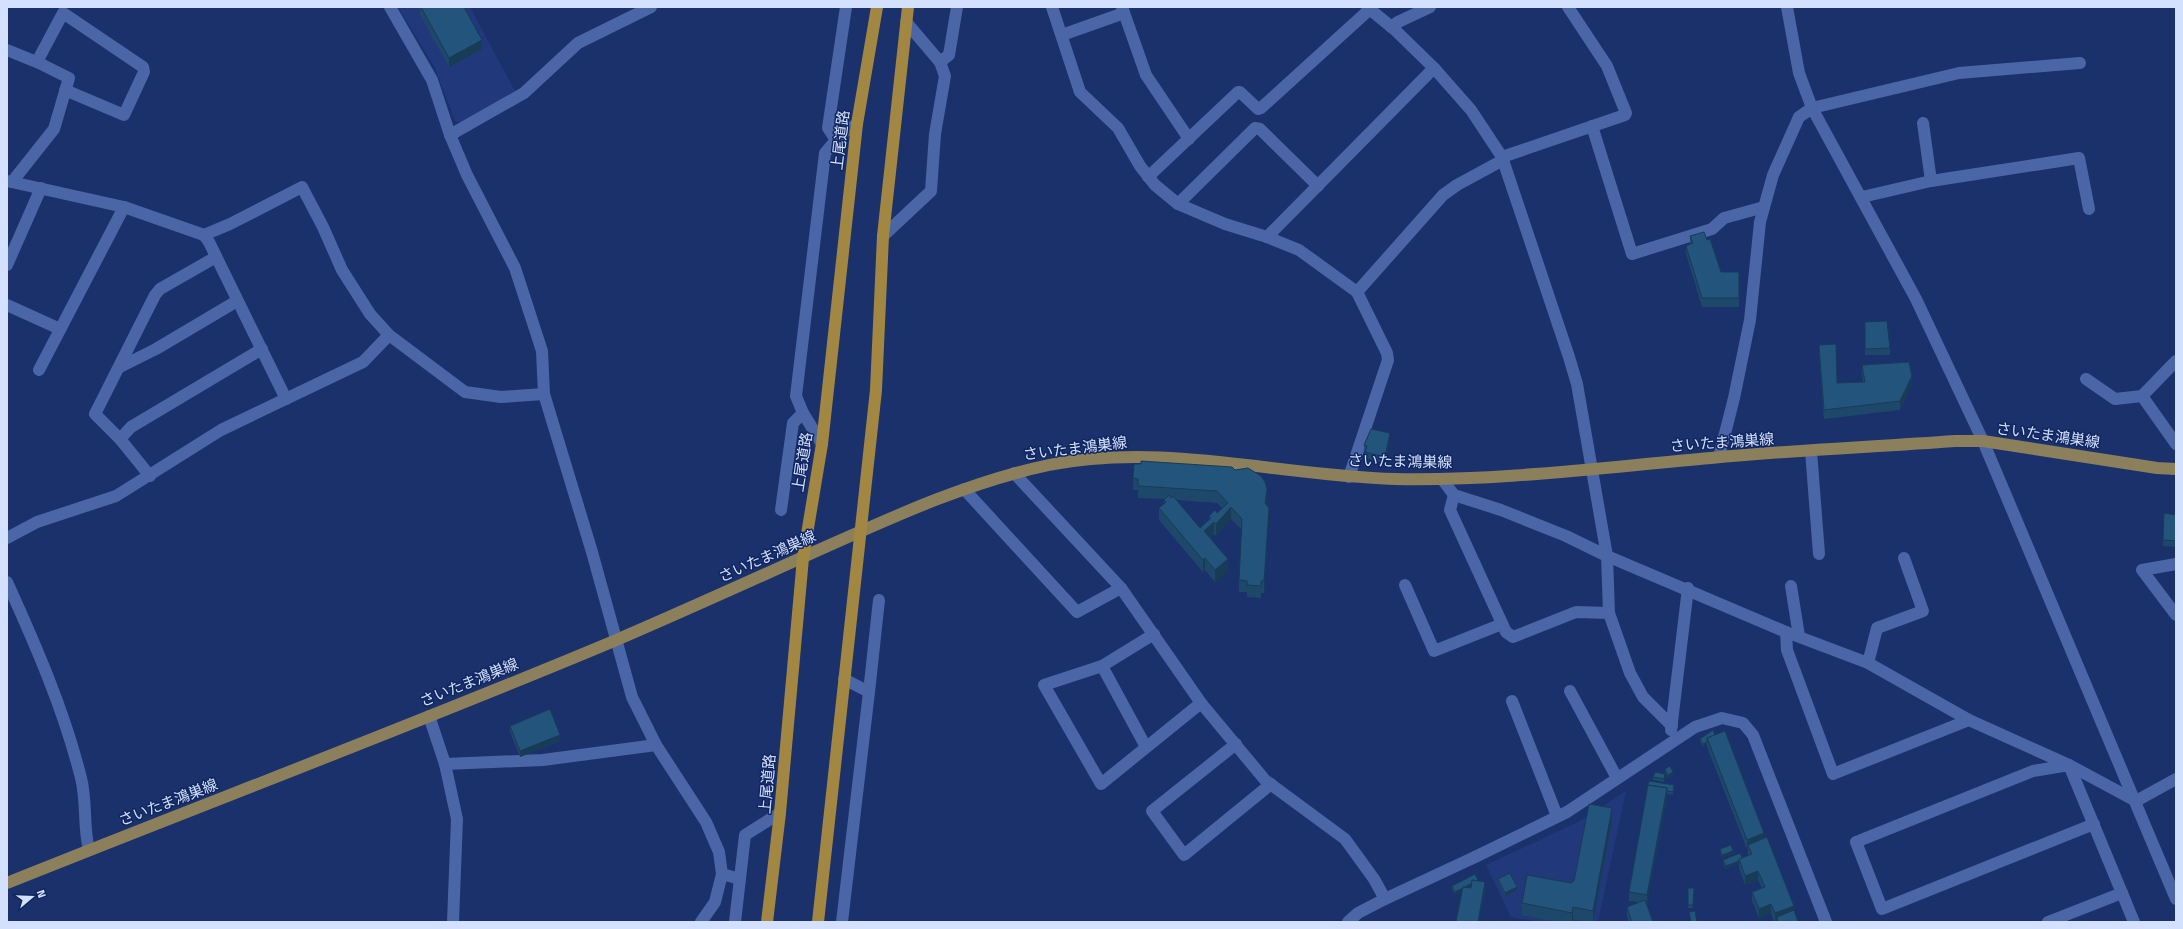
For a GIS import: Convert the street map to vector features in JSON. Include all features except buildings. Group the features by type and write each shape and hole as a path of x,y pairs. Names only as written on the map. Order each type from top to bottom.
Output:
{"highway":[{"name":"上尾道路","path":"767,922 780,813 803,558 822,444 857,124 877,7"},
{"path":"818,922 876,390 883,236 908,7"}],"main road":[{"name":"さいたま鴻巣線","path":"7,882 429,716 617,640 803,558 861,530 964,489 1014,473 1056,464 1119,456 1178,458 1349,477 1442,479 1592,469 1719,457 1955,441 1983,442 2157,468 2176,469"}],"street":[{"path":"390,7 432,80 450,135 467,175 515,268 542,351 544,394 617,640 632,697 656,745 706,822 719,852 722,874 715,902 701,922"},
{"path":"450,135 524,93 578,43 651,7"},
{"path":"836,140 828,128 846,7"},
{"path":"940,62 949,55 957,7"},
{"path":"1052,7 1080,92 1118,128 1148,178 1168,197 1178,204 1225,224 1267,236 1299,250 1357,292 1387,352 1388,360 1349,477"},
{"path":"1392,27 1430,7"},
{"path":"1357,292 1443,195 1457,185 1502,158 1625,115 1626,113 1607,66 1568,7"},
{"path":"1787,7 1799,72 1812,108 1862,197 1920,306 1983,442 2136,801 2176,899"},
{"path":"1148,178 1238,92 1240,92 1258,109 1261,108 1369,8 1392,27 1434,68 1471,110 1502,158 1570,357 1577,384 1607,556 1609,614 1630,673 1643,697 1672,726"},
{"path":"1062,35 1123,10 1146,75 1189,138"},
{"path":"39,63 39,58 63,13 143,67 144,72 124,115 66,90"},
{"path":"883,236 930,191 935,134 945,76 940,62 906,22"},
{"path":"7,50 39,63 69,78 54,130 10,181 124,207 204,235 209,242 286,399"},
{"path":"1719,457 1734,398 1750,320 1754,266 1760,222 1773,175 1800,117 1812,108 1959,72 2080,63"},
{"path":"1267,236 1434,68"},
{"path":"1923,123 1931,181"},
{"path":"822,444 803,414 796,396 825,153 841,134 857,124"},
{"path":"1592,126 1632,254 1712,229 1724,218 1764,207"},
{"path":"1178,204 1255,128 1260,129 1318,186"},
{"path":"1862,197 1931,181 2079,158 2089,209"},
{"path":"204,235 230,224 302,187 323,227 342,270 370,314 390,335 464,392 501,397 544,394"},
{"path":"7,265 41,188"},
{"path":"39,370 124,207"},
{"path":"150,476 120,439 95,414 155,295 160,289 216,257"},
{"path":"120,367 156,349 237,301"},
{"path":"7,305 60,329"},
{"path":"7,538 37,522 116,496 221,430 363,362 390,335"},
{"path":"120,439 131,428 262,349"},
{"path":"2086,379 2115,399 2142,396 2176,361"},
{"path":"2142,396 2176,444"},
{"path":"781,510 793,423 803,414"},
{"path":"1812,451 1819,554"},
{"path":"1014,473 1121,588 1201,703 1236,744 1271,784 1345,839 1374,879 1385,899"},
{"path":"1442,479 1454,494 1508,512 1566,536 1607,556 1688,588 1786,632 1868,663 1968,720 2069,765 2136,801"},
{"path":"964,489 1077,612 1121,588"},
{"path":"1454,494 1450,510 1506,632 1513,637 1576,612 1609,614"},
{"path":"1868,663 1877,628 1923,611 1904,558"},
{"path":"2176,564 2142,570 2176,615"},
{"path":"7,582 63,714 82,780 86,838 89,850"},
{"path":"1405,585 1434,651 1502,624"},
{"path":"1791,586 1799,636"},
{"path":"1670,742 1688,588"},
{"path":"842,922 879,600"},
{"path":"1786,632 1787,650 1833,774 1968,720"},
{"path":"1154,634 1102,666 1044,686 1101,784 1201,703"},
{"path":"1102,666 1146,747"},
{"path":"844,679 868,692"},
{"path":"1570,691 1617,778"},
{"path":"1512,701 1557,816"},
{"path":"429,716 446,764 457,819 453,922"},
{"path":"1348,922 1358,913 1385,899 1567,812 1670,742 1695,727 1722,718 1743,723 1753,735 1826,922"},
{"path":"1236,744 1152,811 1184,856 1271,784"},
{"path":"446,764 543,760 656,745"},
{"path":"2069,765 2134,922"},
{"path":"2069,765 2033,771 1856,842 1882,909 2094,824"},
{"path":"2136,801 2176,779"},
{"path":"735,922 745,835 780,813"},
{"path":"722,874 740,879"},
{"path":"2048,922 2122,893"}],"shaded area":[{"path":"398,7 470,7 515,91 462,124 455,121 435,68"},
{"path":"1626,791 1598,922 1541,922 1511,917 1486,865 1578,822"}]}
